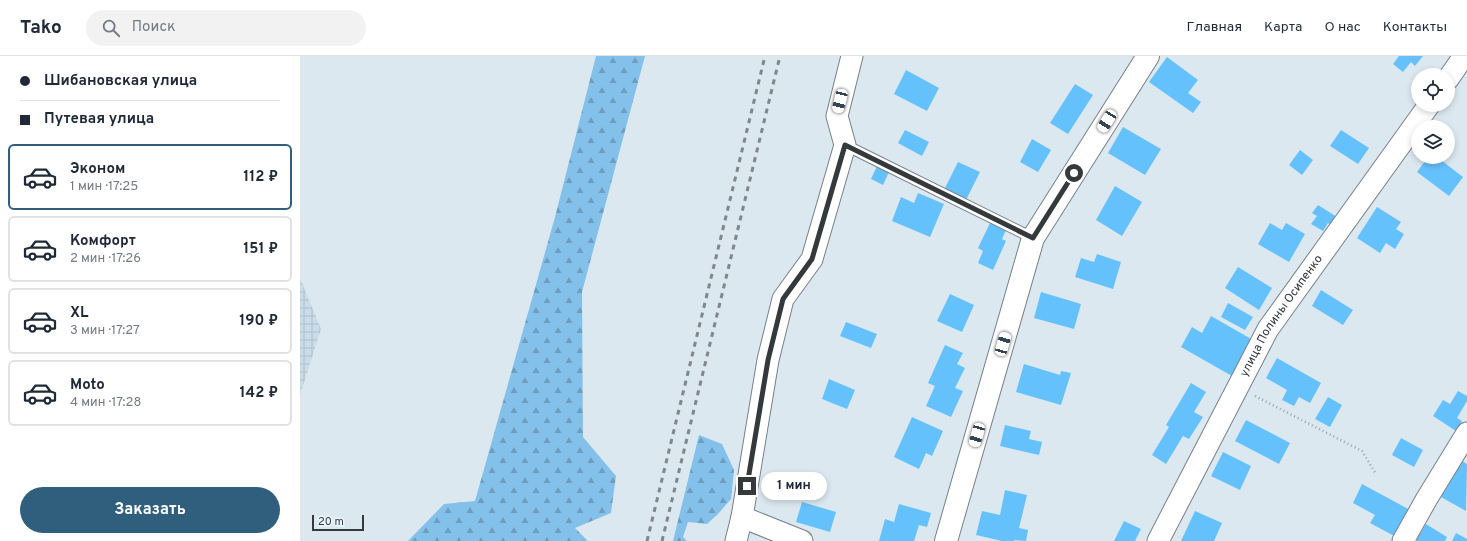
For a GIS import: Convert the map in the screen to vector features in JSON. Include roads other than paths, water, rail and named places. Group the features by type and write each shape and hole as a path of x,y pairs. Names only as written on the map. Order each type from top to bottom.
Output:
{"street":[{"path":"736,541 742,517 768,360 783,299 812,259 845,145 837,116 852,56"},
{"path":"946,541 1033,238 1148,56"},
{"path":"1455,69 1464,56"},
{"name":"улица Полины Осипенко","path":"1158,541 1268,329 1424,112"},
{"path":"1403,541 1467,433"},
{"path":"742,517 802,541"}],"lane":[{"path":"845,145 1033,238"}],"railway":[{"path":"647,541 765,56"},
{"path":"662,541 780,56"}]}
